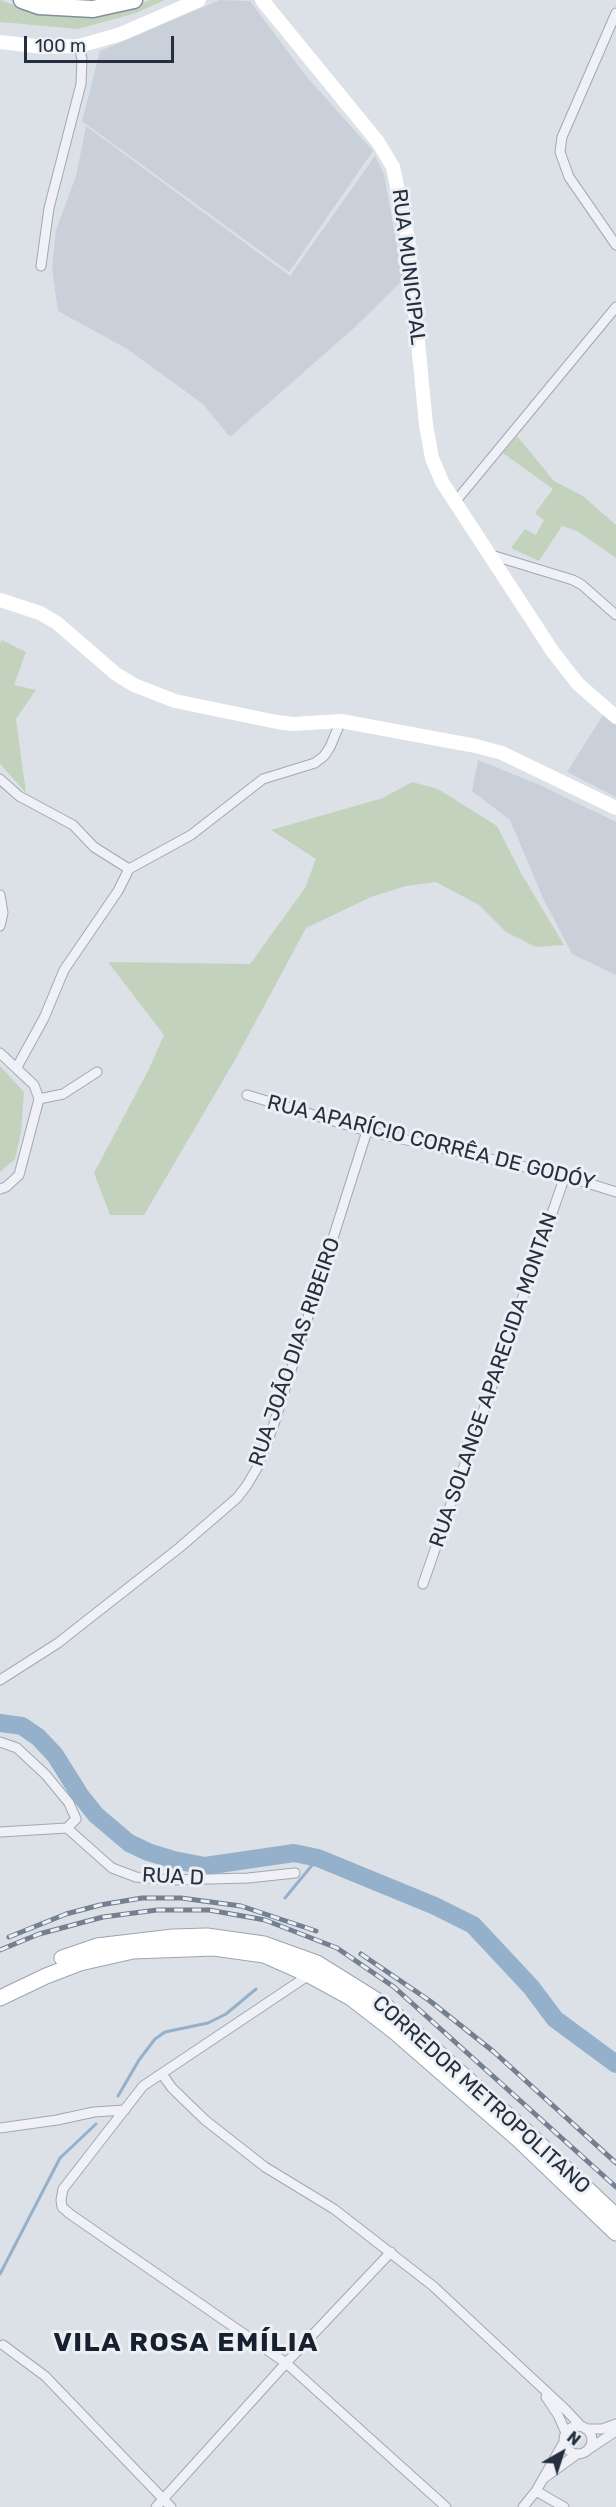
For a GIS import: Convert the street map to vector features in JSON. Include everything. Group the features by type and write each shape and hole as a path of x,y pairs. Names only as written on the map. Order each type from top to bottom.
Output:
{"highway":[{"path":"22,0 39,6 93,9 134,0"}],"main road":[{"path":"0,42 43,47 79,46 121,34 199,0"},
{"name":"RUA MUNICIPAL","path":"261,0 378,142 393,167 408,239 426,425 432,458 438,474 553,652 578,684 616,717"},
{"path":"0,600 40,613 57,623 116,674 134,685 175,701 285,723 341,721 502,753 616,808"},
{"name":"CORREDOR METROPOLITANO","path":"0,1987 60,1959 97,1947 173,1937 207,1935 264,1944 306,1958 381,2003 528,2133 616,2216"},
{"path":"0,1998 45,1976 80,1963 133,1951 214,1947 264,1955 309,1974 351,1998 395,2032 519,2140 616,2233"},
{"path":"309,1974 319,1972 381,2003"}],"street":[{"path":"614,241 569,177 561,157 561,145 562,137 616,13"},
{"path":"41,266 49,208 81,84 82,59 79,46"},
{"path":"614,241 616,225"},
{"path":"455,502 616,307"},
{"path":"488,554 573,580 582,585 616,615"},
{"path":"17,1067 44,1018 64,970 118,891 129,869 191,835 263,779 315,763 330,747 341,721"},
{"path":"0,779 19,796 73,825 94,847 129,869"},
{"path":"0,895 3,913 0,926"},
{"path":"0,1053 34,1085 39,1099 19,1175 6,1187 0,1189"},
{"path":"39,1099 63,1094 97,1072"},
{"name":"RUA APARÍCIO CORRÊA DE GODÓY","path":"247,1095 367,1131 565,1176 616,1192"},
{"name":"RUA JOÃO DIAS RIBEIRO","path":"3,1678 58,1642 179,1548 237,1498 247,1485 257,1468 274,1424 367,1131"},
{"name":"RUA SOLANGE APARECIDA MONTAN","path":"423,1584 565,1176"},
{"path":"0,1742 18,1748 46,1775 69,1803 76,1819 67,1827 0,1832"},
{"name":"RUA D","path":"67,1827 112,1868 136,1877 171,1880 295,1874"},
{"path":"309,1974 144,2086 61,2195 62,2207 286,2363 446,2507"},
{"path":"162,2074 172,2088 205,2120 266,2167 334,2210 392,2252 433,2286 566,2409 584,2428 592,2441 589,2449"},
{"path":"0,2128 94,2112 125,2110"},
{"path":"156,2507 286,2363 392,2252"},
{"path":"3,2345 45,2376 171,2507"},
{"path":"540,2387 558,2415 568,2451 577,2454"},
{"path":"523,2507 536,2491 573,2427 602,2429 616,2424"},
{"path":"542,2480 577,2454 616,2431"},
{"path":"536,2491 564,2507"}],"shaded area":[{"path":"220,0 250,1 306,76 373,151 289,272 82,121 100,51"},
{"path":"86,126 290,276 375,156 384,174 403,280 354,328 230,437 203,404 127,349 58,311 52,267 56,230 76,176"},
{"path":"603,715 616,725 616,797 567,772"},
{"path":"478,760 540,785 616,822 616,975 572,954 543,898 510,820 472,791"}],"green space":[{"path":"0,0 25,9 79,17 133,7 150,0 165,0 136,13 78,29 0,22"},
{"path":"517,436 554,481 583,496 616,525 616,558 577,531 562,526 539,561 511,548 525,529 536,535 544,520 535,513 553,489 503,453"},
{"path":"2,640 26,652 14,685 36,690 16,719 26,793 0,764 0,643"},
{"path":"412,782 438,789 497,826 521,873 564,945 536,947 506,932 479,905 436,882 406,886 371,897 306,928 235,1060 144,1215 110,1215 94,1173 148,1071 164,1035 108,962 250,964 305,888 316,859 271,830 383,798"},
{"path":"0,1066 24,1092 21,1132 15,1159 0,1172"}],"waterway":[{"path":"0,1723 22,1726 38,1737 55,1755 80,1795 96,1815 129,1843 148,1852 205,1866 294,1853 318,1858 435,1906 473,1925 531,1987 555,2019 616,2064"},
{"path":"285,1898 318,1858"},
{"path":"118,2096 139,2060 155,2039 165,2032 208,2023 226,2014 256,1989"},
{"path":"0,2274 60,2158 96,2124"}],"railway":[{"path":"9,1937 66,1914 100,1905 142,1898 181,1898 241,1906 316,1931"},
{"path":"0,1950 39,1934 103,1917 157,1910 209,1910 265,1920 337,1948 394,1987 616,2187"},
{"path":"361,1954 430,2001 494,2052 616,2163"}],"district":[{"name":"VILA ROSA EMÍLIA","path":"186,2343"}]}
